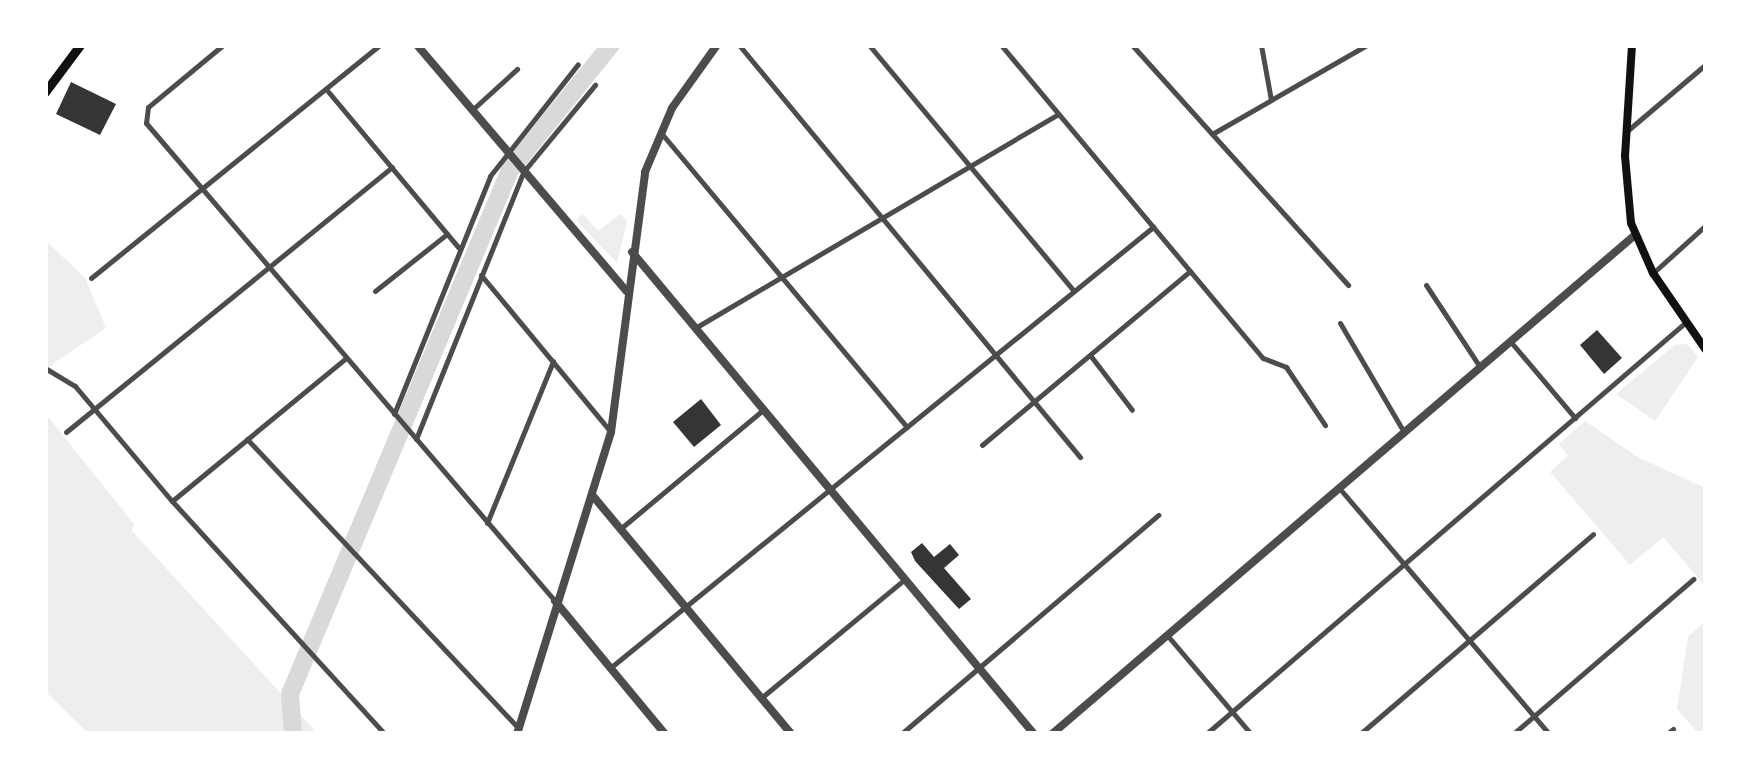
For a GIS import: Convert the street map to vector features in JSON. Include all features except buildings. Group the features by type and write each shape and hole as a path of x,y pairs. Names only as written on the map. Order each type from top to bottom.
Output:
{"main road":[{"path":"45,92 80,45"},
{"path":"1632,45 1625,133 1635,234 1653,272 1706,350"}],"street":[{"path":"223,45 144,117 665,734"},
{"path":"91,278 380,45"},
{"path":"417,45 626,291"},
{"path":"517,731 554,601 612,432 626,291 645,172 660,132 717,45"},
{"path":"739,45 1080,456"},
{"path":"869,45 1074,292"},
{"path":"1000,45 1263,358 1286,367 1325,425"},
{"path":"1132,45 1348,285"},
{"path":"1261,45 1271,100"},
{"path":"1212,134 1367,45"},
{"path":"396,417 460,249 509,153 578,64"},
{"path":"1625,133 1706,64"},
{"path":"472,110 517,70"},
{"path":"416,439 522,169 595,85"},
{"path":"326,88 460,249"},
{"path":"695,328 1058,114"},
{"path":"660,132 907,427"},
{"path":"66,432 392,167"},
{"path":"1653,272 1706,225"},
{"path":"610,668 1154,227"},
{"path":"375,292 447,234"},
{"path":"1052,734 1635,234"},
{"path":"632,252 1034,734"},
{"path":"982,445 1190,271"},
{"path":"482,275 612,432"},
{"path":"1426,286 1480,367"},
{"path":"1206,734 1686,322"},
{"path":"1340,324 1404,432"},
{"path":"1510,342 1575,418"},
{"path":"1090,355 1132,410"},
{"path":"172,501 346,358"},
{"path":"487,523 553,361"},
{"path":"45,368 76,386 172,501 385,734"},
{"path":"620,529 763,410"},
{"path":"248,439 517,731"},
{"path":"1339,488 1550,734"},
{"path":"593,496 791,734"},
{"path":"902,734 1158,515"},
{"path":"1360,734 1593,534"},
{"path":"761,698 905,579"},
{"path":"1513,734 1694,579"},
{"path":"1167,635 1251,734"}],"shaded area":[{"path":"583,214 598,231 621,214 627,221 617,263 576,220"},
{"path":"45,240 85,278 106,328 48,367"},
{"path":"1687,344 1698,357 1655,421 1616,394 1675,345"},
{"path":"45,413 134,524 132,531 318,734 89,734 45,691"},
{"path":"1585,421 1639,458 1706,488 1706,587 1663,537 1630,565 1550,472 1568,456 1559,444"},
{"path":"1706,620 1706,734 1699,734 1677,709 1688,637"}],"waterway":[{"path":"293,734 290,694 510,170 611,45"}]}
